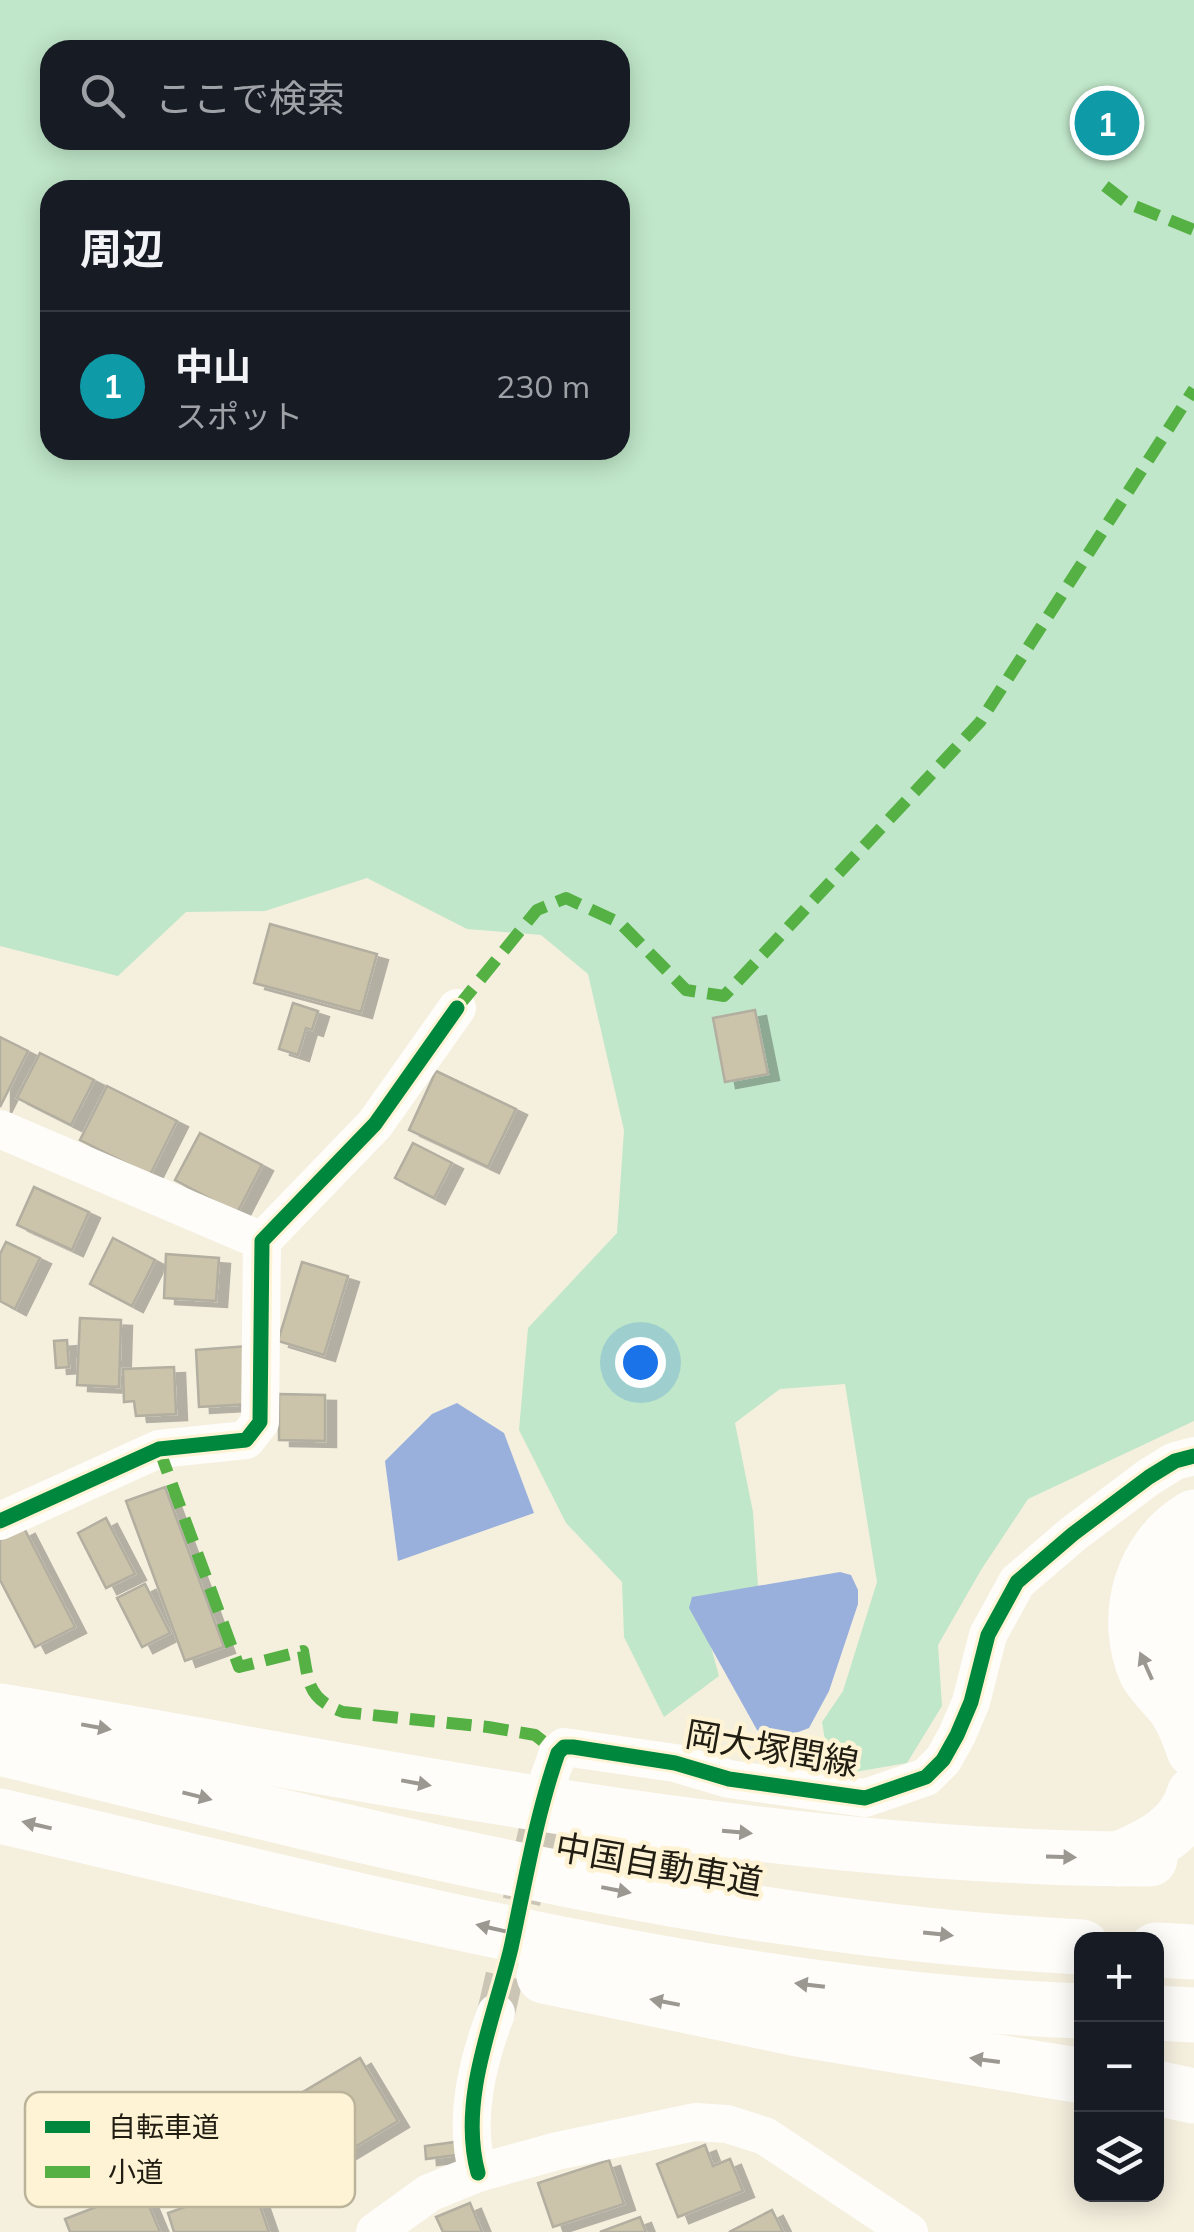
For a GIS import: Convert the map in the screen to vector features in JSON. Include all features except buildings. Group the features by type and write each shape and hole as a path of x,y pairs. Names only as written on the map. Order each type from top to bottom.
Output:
{"highway":[{"path":"1194,1516 1181,1524 1160,1548 1146,1571 1135,1603 1134,1628 1148,1676 1175,1708 1194,1750"},
{"path":"1194,1566 1182,1580 1173,1608 1174,1634 1184,1663 1194,1677"},
{"path":"0,1710 696,1828 952,1852 1134,1859 1170,1832 1190,1808 1194,1794"},
{"name":"中国自動車道","path":"0,1748 438,1855 648,1896 832,1922 1074,1946"},
{"path":"0,1816 567,1945 797,1984 1074,2010"},
{"path":"115,1844 385,1940 780,2025 1074,2075"},
{"path":"1164,1950 1194,1952"},
{"path":"1164,2013 1194,2014"},
{"path":"1164,2090 1194,2096"}],"street":[{"path":"0,1521 159,1449 246,1440 260,1422 262,1240 375,1124 458,1008"},
{"path":"4,1142 262,1240"},
{"name":"岡大塚閏線","path":"550,1778 564,1747 675,1763 729,1780 866,1798 926,1777 957,1735 971,1702 988,1636 1017,1582 1149,1476 1194,1456"},
{"path":"478,2173 472,2152 474,2102 478,2069 496,2012"},
{"path":"374,2232 429,2193 478,2173 672,2124 727,2124 765,2136 909,2232"}],"green space":[{"path":"0,0 1194,0 1194,1421 1028,1499 938,1645 942,1706 907,1763 831,1776 822,1722 843,1691 877,1582 845,1384 780,1389 735,1423 753,1512 758,1586 707,1632 719,1676 664,1717 624,1637 622,1582 566,1523 519,1430 528,1328 617,1233 624,1130 588,974 541,935 467,929 367,878 265,911 186,912 118,976 0,946"}],"water":[{"path":"457,1403 504,1433 534,1513 398,1561 385,1461 432,1414"},
{"path":"840,1572 851,1575 858,1590 858,1604 829,1691 809,1728 780,1739 757,1730 689,1608 692,1597"}],"tunnel":[{"path":"496,2013 549,1781"}],"marked path":[{"path":"1105,186 1127,203 1194,230"},
{"path":"457,1008 537,910 566,898 620,923 686,990 724,996 980,722 1194,389"},
{"path":"159,1449 239,1667 303,1651 312,1689 323,1702 343,1712 535,1735 558,1753"}],"cycle path":[{"path":"0,1521 159,1449 246,1440 260,1422 262,1241 375,1124 457,1008"},
{"path":"478,2173 472,2117 475,2088 537,1825 558,1753 564,1747 573,1747 675,1763 729,1779 865,1798 926,1777 943,1760 957,1735 971,1702 988,1635 1017,1582 1149,1477 1175,1461 1194,1456"}],"place":[{"name":"中山","path":"1107,123"}]}
